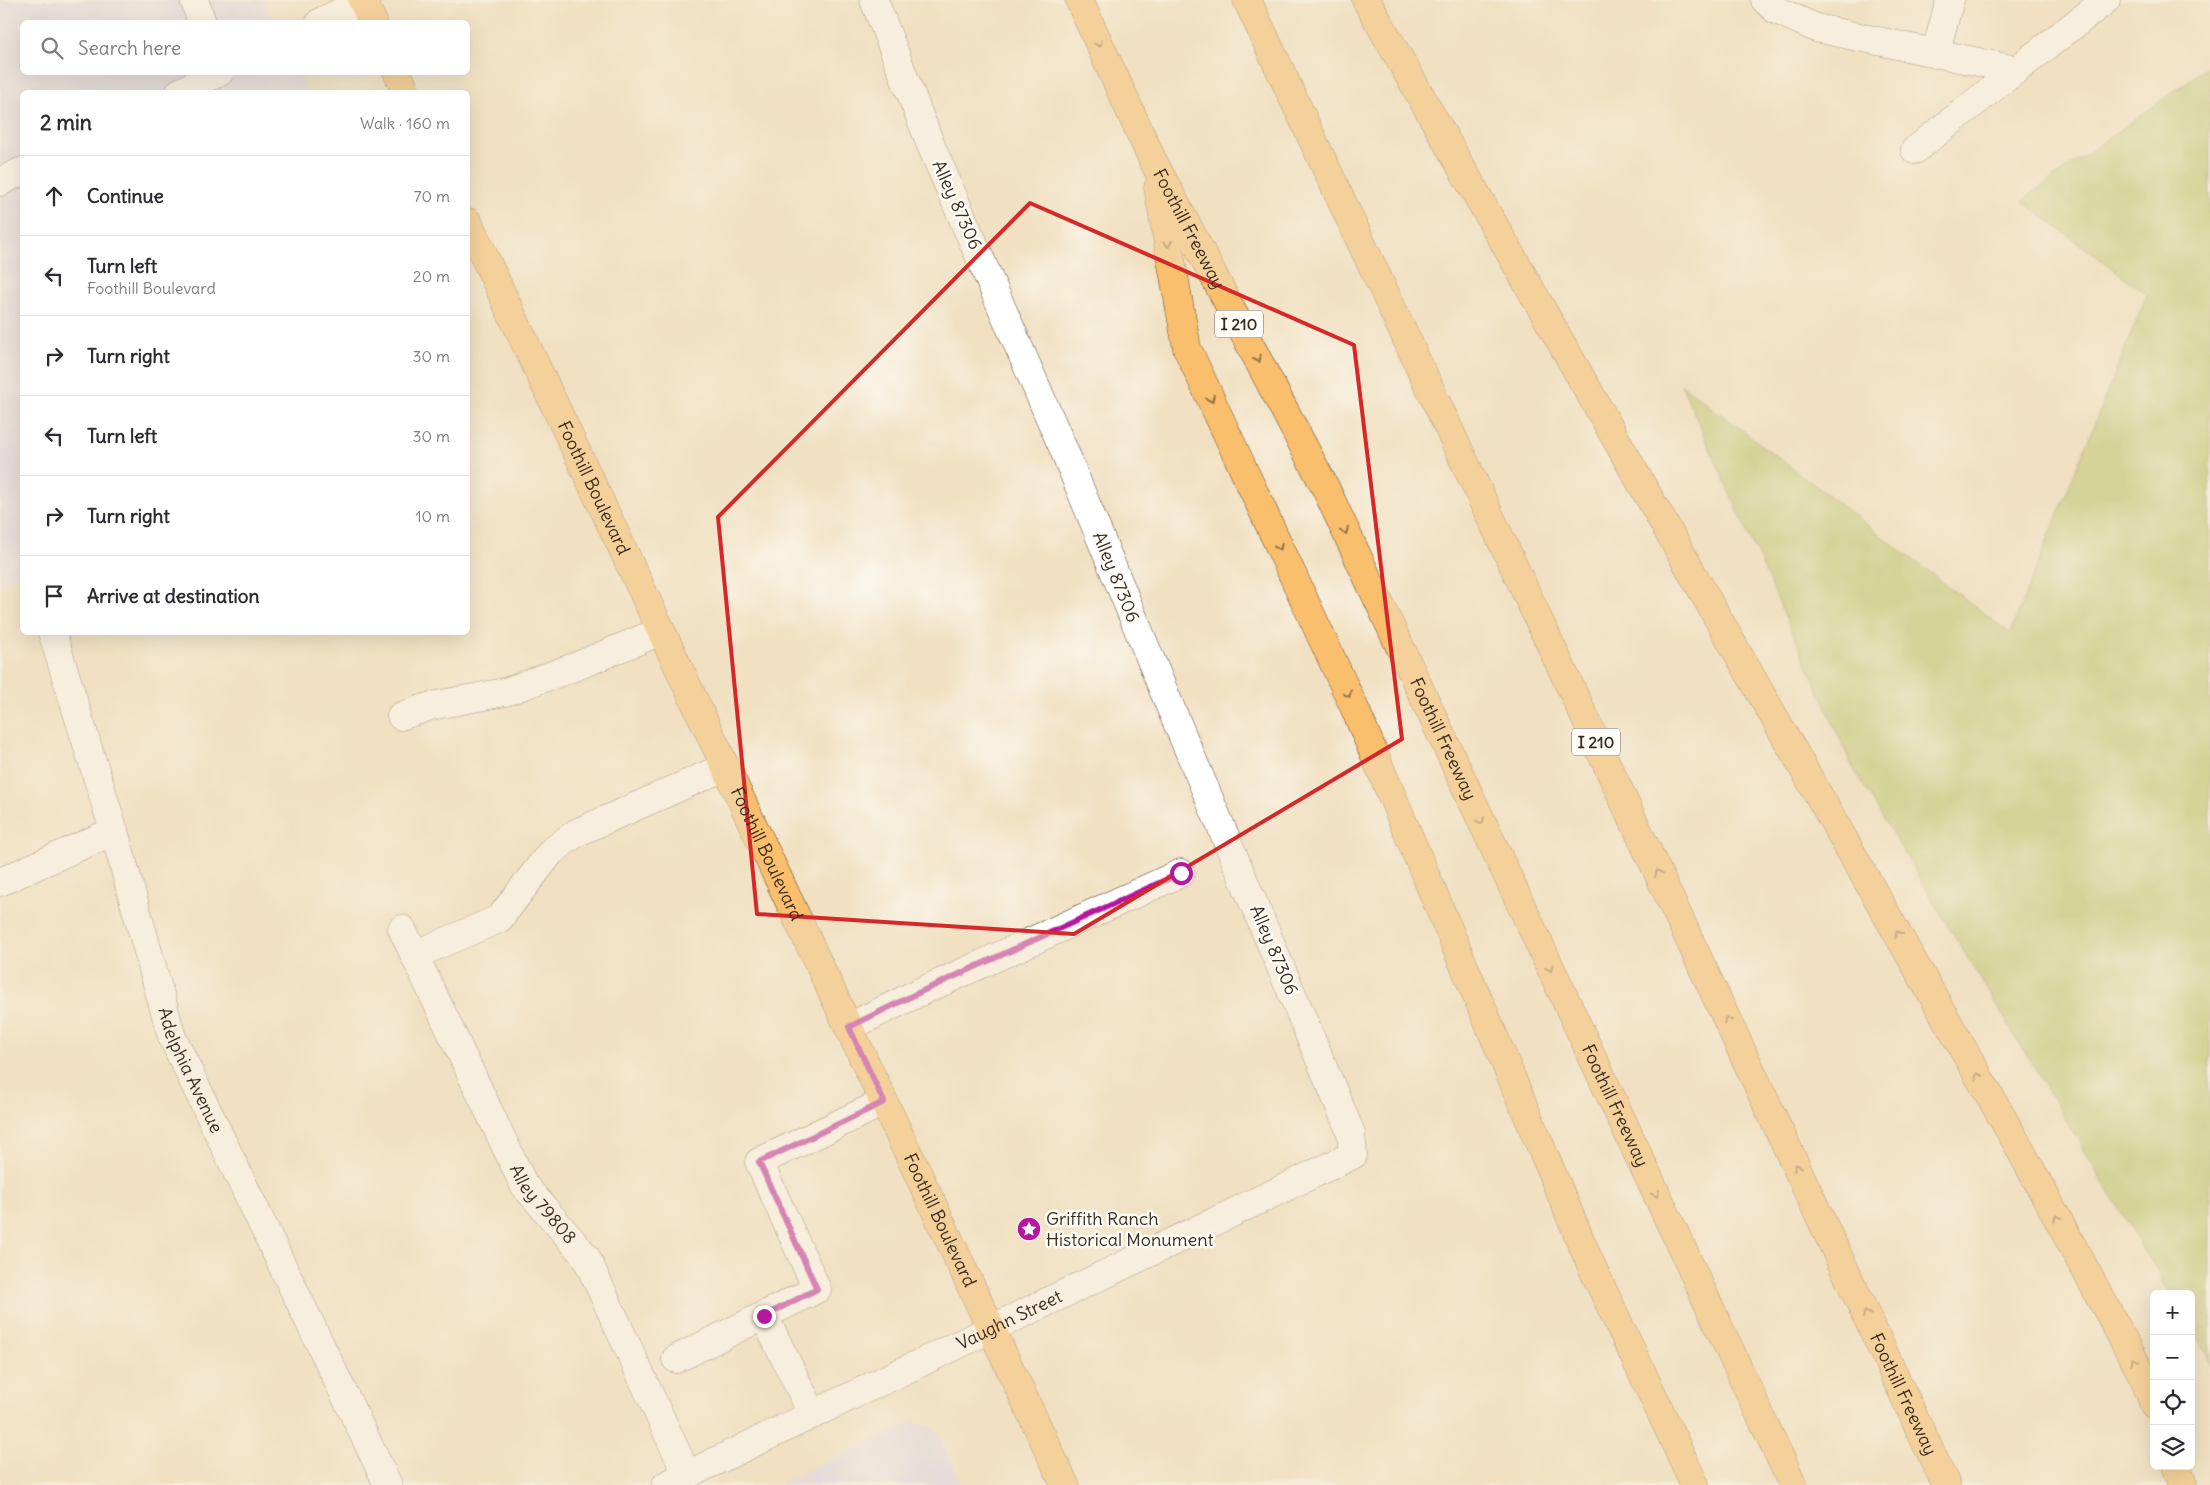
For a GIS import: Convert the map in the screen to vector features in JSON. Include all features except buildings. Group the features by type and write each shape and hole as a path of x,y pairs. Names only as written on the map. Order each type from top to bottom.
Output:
{"main road":[{"name":"Foothill Freeway","path":"1079,0 1154,162 1325,487 1793,1485"},
{"name":"Foothill Freeway","path":"1247,0 1946,1485"},
{"path":"1366,0 2016,1142 2144,1378 2150,1394"},
{"path":"398,75 405,90"},
{"path":"1154,162 1187,348 1355,710 1591,1265 1695,1485"},
{"name":"Foothill Boulevard","path":"470,226 1065,1485"},
{"path":"2177,1470 2183,1485"}],"street":[{"path":"194,0 201,20"},
{"name":"Alley 87306","path":"874,0 932,148 1070,464 1351,1132 1353,1155"},
{"path":"1765,0 1776,10 1816,28 2016,70"},
{"path":"1935,54 1950,0"},
{"path":"1916,150 2106,0"},
{"path":"327,20 366,8"},
{"path":"189,84 212,75"},
{"path":"0,182 20,172"},
{"path":"401,716 430,706 505,692 577,666 661,631"},
{"name":"Adelphia Avenue","path":"53,635 114,831 172,1036 388,1485"},
{"path":"414,955 500,920 551,852 576,833 725,767"},
{"path":"0,882 114,831"},
{"path":"849,1027 918,993 1181,873"},
{"name":"Alley 79808","path":"402,929 524,1185 586,1257 676,1480"},
{"path":"676,1359 817,1289 759,1162 884,1102"},
{"name":"Vaughn Street","path":"676,1480 992,1330 1353,1155"},
{"path":"764,1316 813,1415"}],"highlighted area":[{"path":"1030,203 1354,345 1402,739 1074,934 757,914 718,517"}],"shaded area":[{"path":"0,0 264,0 273,20 20,20 20,75 299,75 306,90 20,90 20,574 0,584"},
{"path":"913,1422 930,1426 938,1433 962,1485 777,1485"}],"green space":[{"path":"2210,65 2210,1365 2205,1351 2195,1334 2195,1290 2169,1290 1854,770 1681,384 2010,633 2147,294 2022,201"}],"place":[{"name":"Griffith Ranch Historical Monument","path":"1029,1229"}],"route":[{"path":"764,1316 817,1289 759,1162 884,1102 849,1027 918,993 1181,873"}]}
